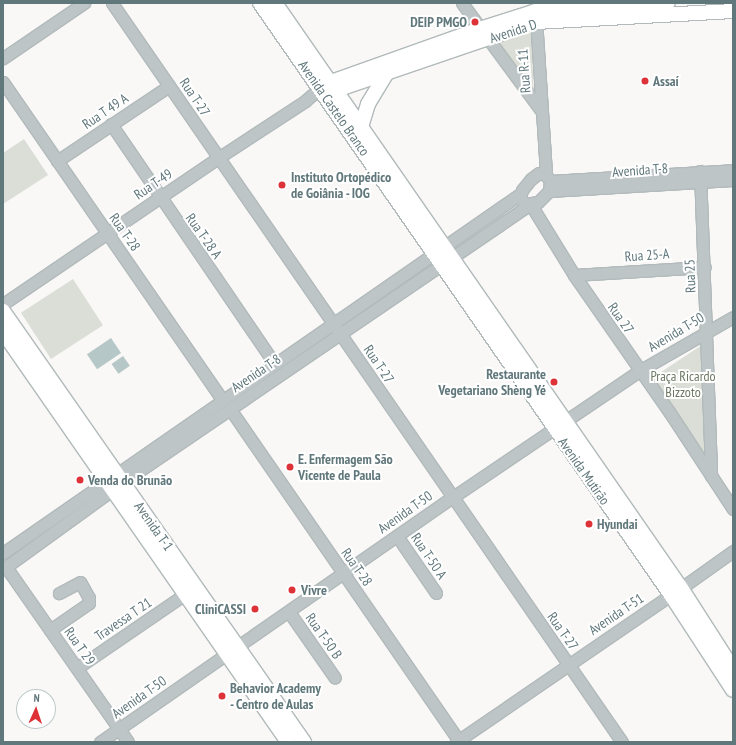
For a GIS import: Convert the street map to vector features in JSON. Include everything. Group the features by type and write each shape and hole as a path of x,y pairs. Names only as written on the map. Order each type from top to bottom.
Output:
{"main road":[{"name":"Avenida Castelo Branco","path":"260,3 328,88 362,127 443,255"},
{"name":"Avenida Castelo Branco","path":"275,3 328,88 443,255"},
{"name":"Avenida D","path":"328,88 387,72 536,12 668,3"},
{"name":"Avenida D","path":"536,12 733,11"},
{"name":"Avenida D","path":"328,88 484,34"},
{"path":"362,127 368,104 387,72"},
{"name":"Avenida Mutirão","path":"443,255 676,592 733,669"},
{"name":"Avenida T-1","path":"3,311 185,594 233,650 288,742"},
{"name":"Avenida T-1","path":"3,332 114,482 233,650 304,742"},
{"name":"Avenida Mutirão","path":"676,592 733,690"}],"street":[{"path":"3,58 84,3"},
{"name":"Rua T-27","path":"112,3 622,742"},
{"path":"462,3 542,113"},
{"name":"Rua R-11","path":"536,12 548,182"},
{"name":"Rua T-28","path":"3,82 222,399"},
{"name":"Rua T 49 A","path":"57,160 169,86"},
{"name":"Rua T-49","path":"3,304 218,158 305,101 328,88"},
{"name":"Rua T-28 A","path":"111,124 160,198 274,363"},
{"name":"Rua R-11","path":"534,176 544,137"},
{"name":"Avenida T-8","path":"3,553 230,409 340,334 520,194 534,176 539,173 548,182 700,176 733,170"},
{"name":"Avenida T-8","path":"700,176 733,180"},
{"name":"Rua 25","path":"700,176 705,267 710,476"},
{"name":"Avenida T-8","path":"5,568 222,399 333,323 443,255 534,203 548,182"},
{"path":"520,194 522,202 534,203"},
{"name":"Rua 27","path":"534,203 541,222 580,286 670,413 733,509"},
{"name":"Rua 25-A","path":"574,276 705,267"},
{"path":"580,286 592,274"},
{"name":"Avenida T-50","path":"100,742 560,424 639,371 706,330 733,317"},
{"name":"Rua T-28","path":"230,409 459,741"},
{"name":"Rua T-50 A","path":"397,536 436,593"},
{"name":"Avenida T-51","path":"459,741 676,592 733,551"},
{"name":"Rua T 29","path":"5,568 128,742"},
{"path":"50,630 89,603 89,598 80,582 59,593"},
{"name":"Travessa T 21","path":"77,668 185,594"},
{"name":"Rua T-50 B","path":"289,612 335,678"}],"green space":[{"path":"531,30 534,96 492,41"},
{"path":"24,139 48,175 3,204 3,153"},
{"path":"73,279 103,325 51,359 21,313"},
{"name":"Praça Ricardo Bizzoto","path":"702,345 709,459 652,378"}],"shaded area":[{"path":"111,338 121,353 97,369 87,354"},
{"path":"123,356 130,366 118,374 112,364"}],"place":[{"name":"DEIP PMGO","path":"475,22"},
{"name":"Assaí","path":"645,81"},
{"name":"Instituto Ortopédico de Goiânia - IOG","path":"282,185"},
{"name":"Restaurante Vegetariano Shèng Yé","path":"554,382"},
{"name":"E. Enfermagem São Vicente de Paula","path":"290,467"},
{"name":"Venda do Brunão","path":"80,480"},
{"name":"Hyundai","path":"589,524"},
{"name":"Vivre","path":"292,590"},
{"name":"CliniCASSI","path":"255,609"},
{"name":"Behavior Academy - Centro de Aulas","path":"222,696"}]}
